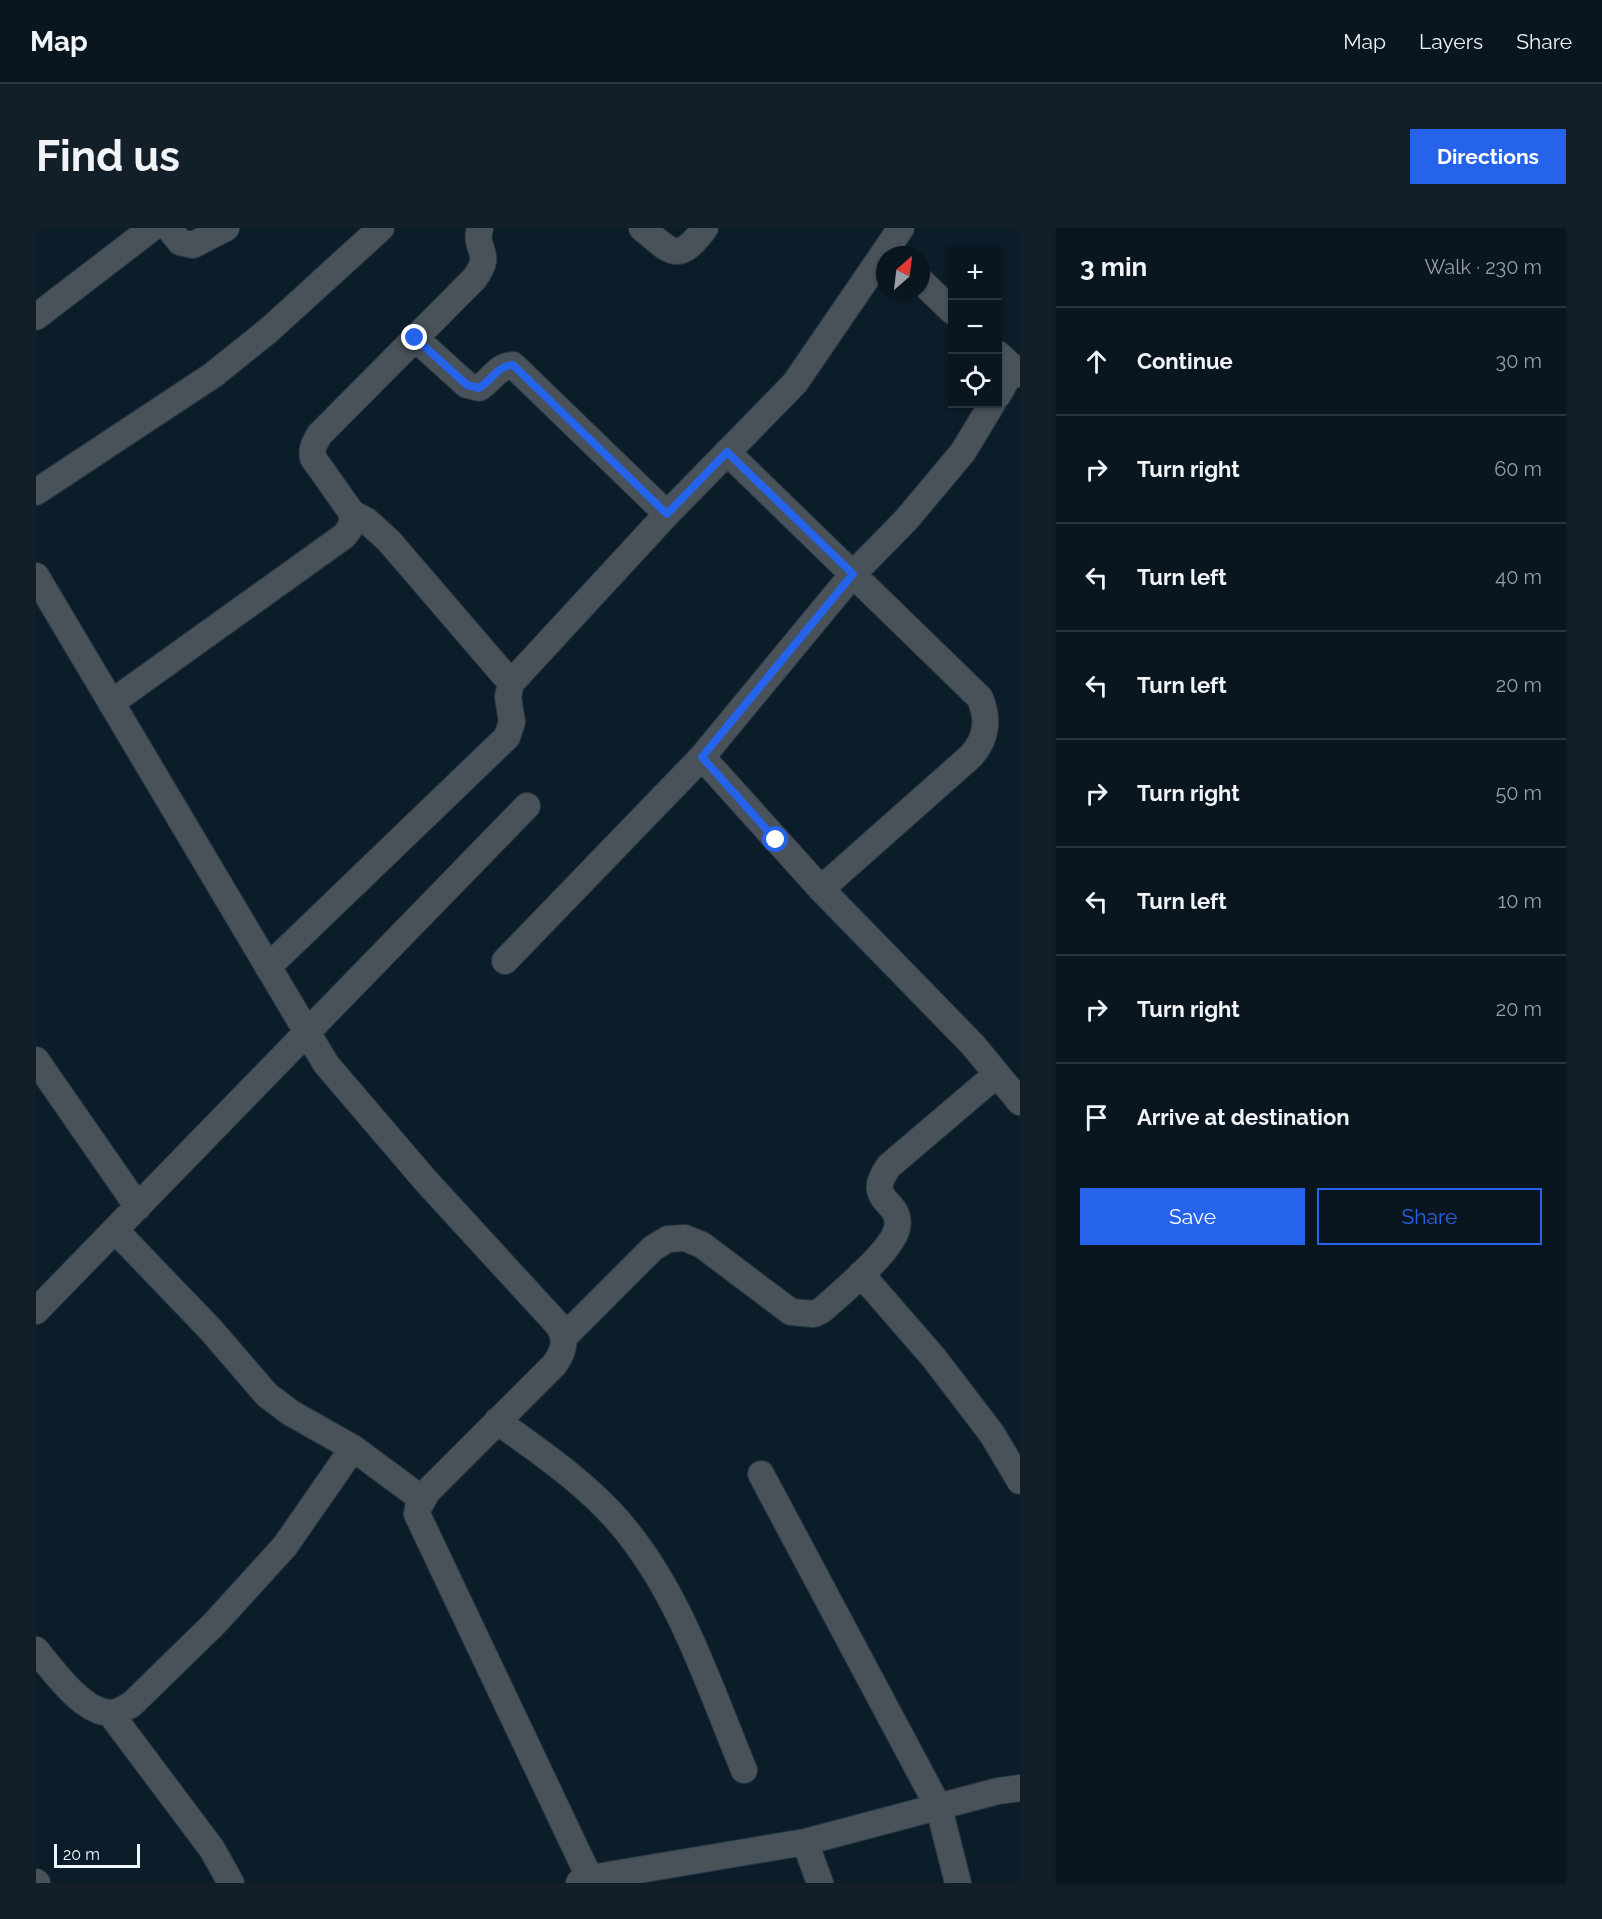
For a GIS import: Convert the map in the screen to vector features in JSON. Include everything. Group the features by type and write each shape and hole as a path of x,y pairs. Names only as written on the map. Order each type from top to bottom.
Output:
{"street":[{"path":"36,317 152,228"},
{"path":"169,228 180,242 193,245 226,228"},
{"path":"36,492 213,375 269,330 381,228"},
{"path":"480,228 479,241 485,259 474,279 320,434 311,451 313,458 352,513 367,521 389,541 511,683"},
{"path":"642,228 667,249 680,252 692,246 705,228"},
{"path":"268,967 507,737 512,722 508,697 511,683 667,514 795,383 894,244"},
{"path":"930,290 948,307"},
{"path":"415,338 473,388 479,388 500,368 513,365 667,514"},
{"path":"1002,385 1010,365"},
{"path":"505,960 702,757 853,574 906,520 963,452 990,408"},
{"path":"727,452 980,698 986,712 985,730 980,746 971,756 821,889"},
{"path":"111,703 344,536 351,529 352,513"},
{"path":"36,576 326,1064 426,1181 559,1326 565,1336"},
{"path":"702,757 821,889 973,1045 1020,1102"},
{"path":"36,1311 527,806"},
{"path":"36,1060 138,1207"},
{"path":"997,1074 889,1167 881,1177 878,1187 881,1195 895,1213 898,1221 894,1239 822,1310 814,1314 791,1312 702,1245 685,1238 668,1239 653,1248 565,1336 563,1350 554,1365 428,1491 422,1499 417,1514 587,1881 805,1842 999,1791 1020,1788"},
{"path":"115,1230 211,1330 267,1395 291,1413 353,1448 422,1499"},
{"path":"861,1274 992,1434 1020,1481"},
{"path":"498,1421 568,1473 620,1522 664,1585 698,1659 744,1770"},
{"path":"36,1650 76,1695 95,1709 110,1713 132,1704 215,1623 285,1546 353,1448"},
{"path":"761,1474 939,1808 958,1883"},
{"path":"110,1713 212,1849 231,1883"},
{"path":"805,1842 820,1883"}],"route":[{"path":"415,338 473,388 486,384 500,368 513,365 667,514 727,452 853,574 702,757 776,840"}]}
